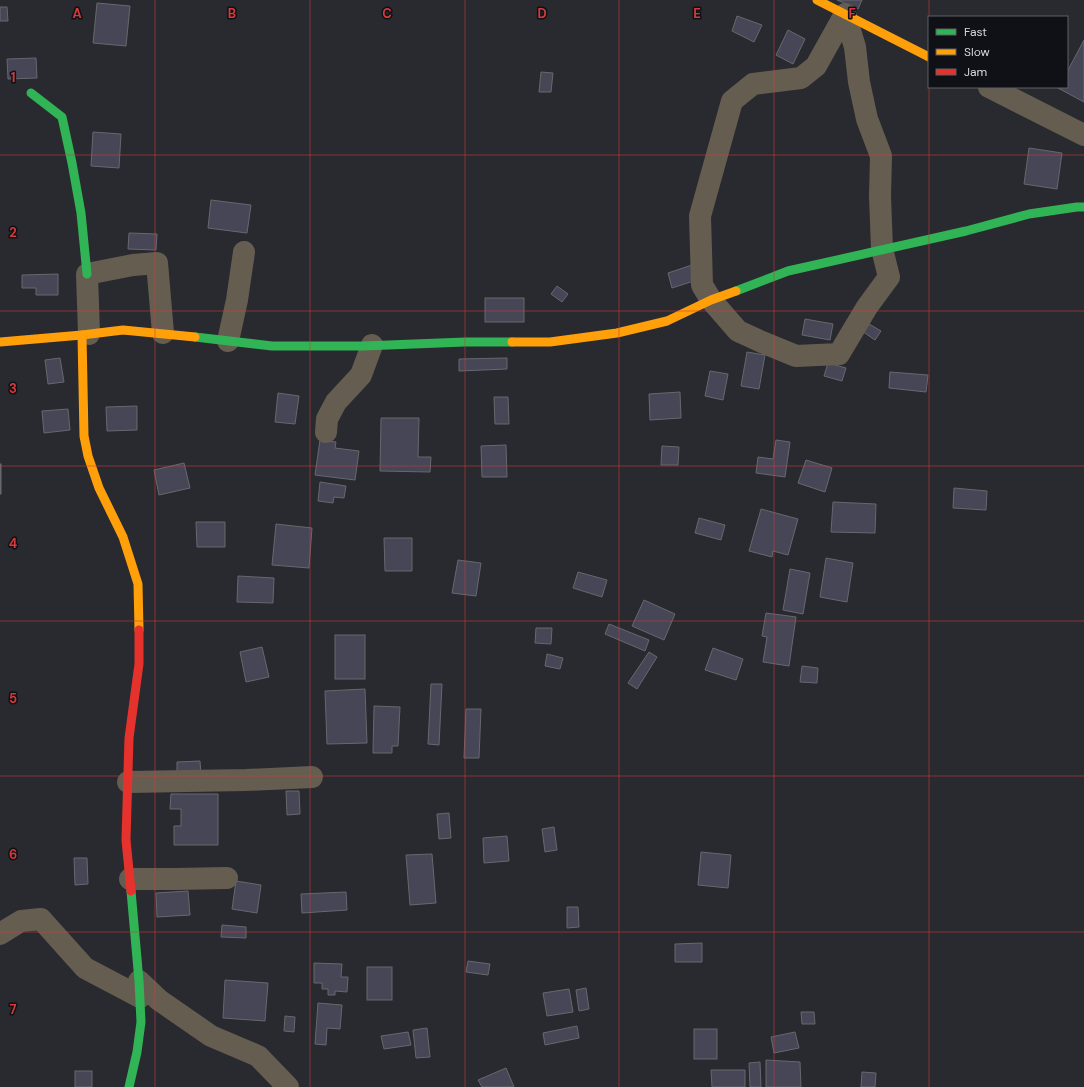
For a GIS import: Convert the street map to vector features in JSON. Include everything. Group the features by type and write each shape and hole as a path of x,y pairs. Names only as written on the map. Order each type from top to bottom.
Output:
{"street":[{"path":"817,0 928,56"},
{"path":"845,14 854,47 859,82 867,119 881,156 880,196 882,249 889,277 867,307 839,354 796,356 738,331 711,300 702,285 700,216 732,101 753,84 801,78 816,66 845,14"},
{"path":"991,88 1083,132"},
{"path":"31,93 62,117 81,213 87,274 84,436 88,456 99,488 123,537 138,584 139,664 128,738 126,840 141,1022 137,1052 129,1087"},
{"path":"0,342 123,330 272,346 465,342 550,342 617,333 667,321 711,300 788,270 966,231 1029,214 1084,207"},
{"path":"228,341 237,300 244,252"},
{"path":"87,274 133,265 157,263 162,333"},
{"path":"326,432 327,419 336,402 361,375 372,345"},
{"path":"128,782 238,781 312,777"},
{"path":"130,879 227,878"},
{"path":"0,934 21,921 41,919 85,968 139,989 159,1000 211,1036 258,1056 288,1087"}],"building":[{"path":"837,0 862,0 858,9"},
{"path":"97,3 130,6 126,46 93,43"},
{"path":"0,7 7,7 8,21 0,21"},
{"path":"737,16 762,25 754,42 732,31"},
{"path":"788,30 805,39 793,64 776,55"},
{"path":"1084,40 1084,102 1058,88 1068,88 1068,70"},
{"path":"36,58 37,78 8,79 7,59"},
{"path":"541,72 553,73 551,92 539,92"},
{"path":"93,132 121,134 119,168 91,166"},
{"path":"1029,148 1062,153 1057,189 1024,184"},
{"path":"211,200 251,205 247,233 208,228"},
{"path":"129,233 157,234 156,250 128,249"},
{"path":"692,265 697,280 672,288 668,273"},
{"path":"58,274 58,295 36,295 36,288 22,288 22,275"},
{"path":"557,286 568,294 562,302 551,294"},
{"path":"485,298 524,298 524,322 485,322"},
{"path":"805,319 833,324 830,340 802,335"},
{"path":"864,321 881,331 875,340 859,329"},
{"path":"747,352 765,355 759,389 741,386"},
{"path":"60,358 64,382 48,384 45,360"},
{"path":"507,358 507,369 459,371 459,359"},
{"path":"828,363 846,368 842,381 824,376"},
{"path":"710,371 728,374 723,400 705,396"},
{"path":"890,372 928,375 926,392 889,388"},
{"path":"680,392 681,418 650,420 649,394"},
{"path":"278,393 299,396 295,424 275,422"},
{"path":"494,397 508,397 509,424 495,424"},
{"path":"137,406 137,430 107,431 106,407"},
{"path":"68,409 70,430 44,433 42,411"},
{"path":"381,418 419,418 418,457 431,457 430,472 380,471"},
{"path":"320,440 336,442 335,448 359,451 355,480 315,475"},
{"path":"776,440 790,442 785,477 756,473 758,457 773,459"},
{"path":"506,445 507,477 482,477 481,446"},
{"path":"662,446 679,447 678,465 661,465"},
{"path":"806,460 832,468 825,492 798,483"},
{"path":"184,463 190,488 159,495 154,470"},
{"path":"1,464 1,494 0,494"},
{"path":"320,482 346,486 344,498 334,497 333,503 318,501"},
{"path":"954,488 987,491 986,510 953,508"},
{"path":"833,502 876,504 875,533 831,532"},
{"path":"761,509 798,519 788,555 773,551 772,557 749,551"},
{"path":"699,518 725,525 721,540 695,533"},
{"path":"196,522 225,522 225,547 197,547"},
{"path":"276,524 312,528 309,568 272,565"},
{"path":"384,538 412,538 412,571 385,571"},
{"path":"826,558 853,563 847,602 820,597"},
{"path":"458,560 481,563 476,596 452,593"},
{"path":"790,569 810,573 803,614 783,610"},
{"path":"578,572 607,580 602,597 573,588"},
{"path":"238,576 274,578 273,603 237,602"},
{"path":"644,600 675,614 664,640 632,626"},
{"path":"766,613 796,617 789,666 763,662 767,637 762,636"},
{"path":"609,624 649,640 645,651 605,634"},
{"path":"536,628 552,628 551,644 535,643"},
{"path":"335,635 365,635 365,679 335,679"},
{"path":"262,647 269,677 246,682 240,652"},
{"path":"713,648 743,659 736,680 705,670"},
{"path":"649,652 657,657 637,689 628,683"},
{"path":"547,654 563,658 560,669 545,666"},
{"path":"802,666 818,668 817,683 800,682"},
{"path":"431,684 442,684 439,745 428,744"},
{"path":"365,689 367,743 327,744 325,691"},
{"path":"374,706 400,707 398,746 392,746 392,753 373,753"},
{"path":"466,709 481,709 479,758 464,758"},
{"path":"200,761 201,774 177,775 177,762"},
{"path":"286,791 299,791 300,814 287,815"},
{"path":"171,794 218,794 218,845 174,845 174,826 181,826 181,809 170,809"},
{"path":"449,813 451,838 439,839 437,814"},
{"path":"554,827 557,850 545,852 542,829"},
{"path":"507,836 509,861 484,863 483,838"},
{"path":"701,852 731,855 728,888 698,885"},
{"path":"432,854 436,903 410,905 406,855"},
{"path":"74,858 87,858 88,884 75,885"},
{"path":"236,881 261,885 257,913 232,909"},
{"path":"188,891 190,915 157,917 156,893"},
{"path":"346,892 347,910 302,913 301,894"},
{"path":"567,907 578,907 579,927 567,928"},
{"path":"222,925 246,927 246,938 221,937"},
{"path":"702,943 702,962 675,962 675,944"},
{"path":"468,961 490,964 488,975 466,972"},
{"path":"314,963 342,964 341,977 348,977 347,992 335,991 335,995 328,995 328,989 322,989 322,983 314,983"},
{"path":"367,967 392,967 392,1000 367,1000"},
{"path":"225,980 268,983 265,1021 223,1018"},
{"path":"586,988 589,1009 579,1011 576,990"},
{"path":"569,989 573,1012 547,1016 543,993"},
{"path":"318,1003 342,1005 340,1029 327,1028 326,1045 315,1044"},
{"path":"801,1012 814,1012 815,1024 802,1024"},
{"path":"285,1016 295,1017 294,1032 284,1031"},
{"path":"577,1026 579,1038 545,1045 543,1033"},
{"path":"427,1028 430,1057 416,1058 413,1030"},
{"path":"694,1029 717,1029 717,1059 694,1059"},
{"path":"408,1032 411,1045 384,1049 381,1036"},
{"path":"795,1032 799,1048 774,1053 771,1037"},
{"path":"766,1060 800,1062 801,1087 766,1087"},
{"path":"760,1062 761,1087 750,1087 749,1063"},
{"path":"506,1068 514,1087 482,1087 478,1080"},
{"path":"711,1070 745,1070 745,1087 712,1087"},
{"path":"75,1071 92,1071 92,1087 75,1087"},
{"path":"862,1072 876,1073 875,1087 861,1087"}],"traffic: fast":[{"path":"31,93 62,117 81,213 87,274"},
{"path":"736,291 788,271 966,231 1029,214 1084,207"},
{"path":"195,337 272,346 363,346 465,342 512,342"},
{"path":"129,1087 137,1052 141,1022 131,891"}],"traffic: slow":[{"path":"817,0 928,56"},
{"path":"512,342 550,342 617,333 667,321 711,300 736,291"},
{"path":"0,342 123,330 195,337"},
{"path":"82,335 84,436 88,456 99,488 123,537 138,584 139,630"}],"traffic: jam":[{"path":"131,891 126,840 129,738 139,664 139,630"}]}
